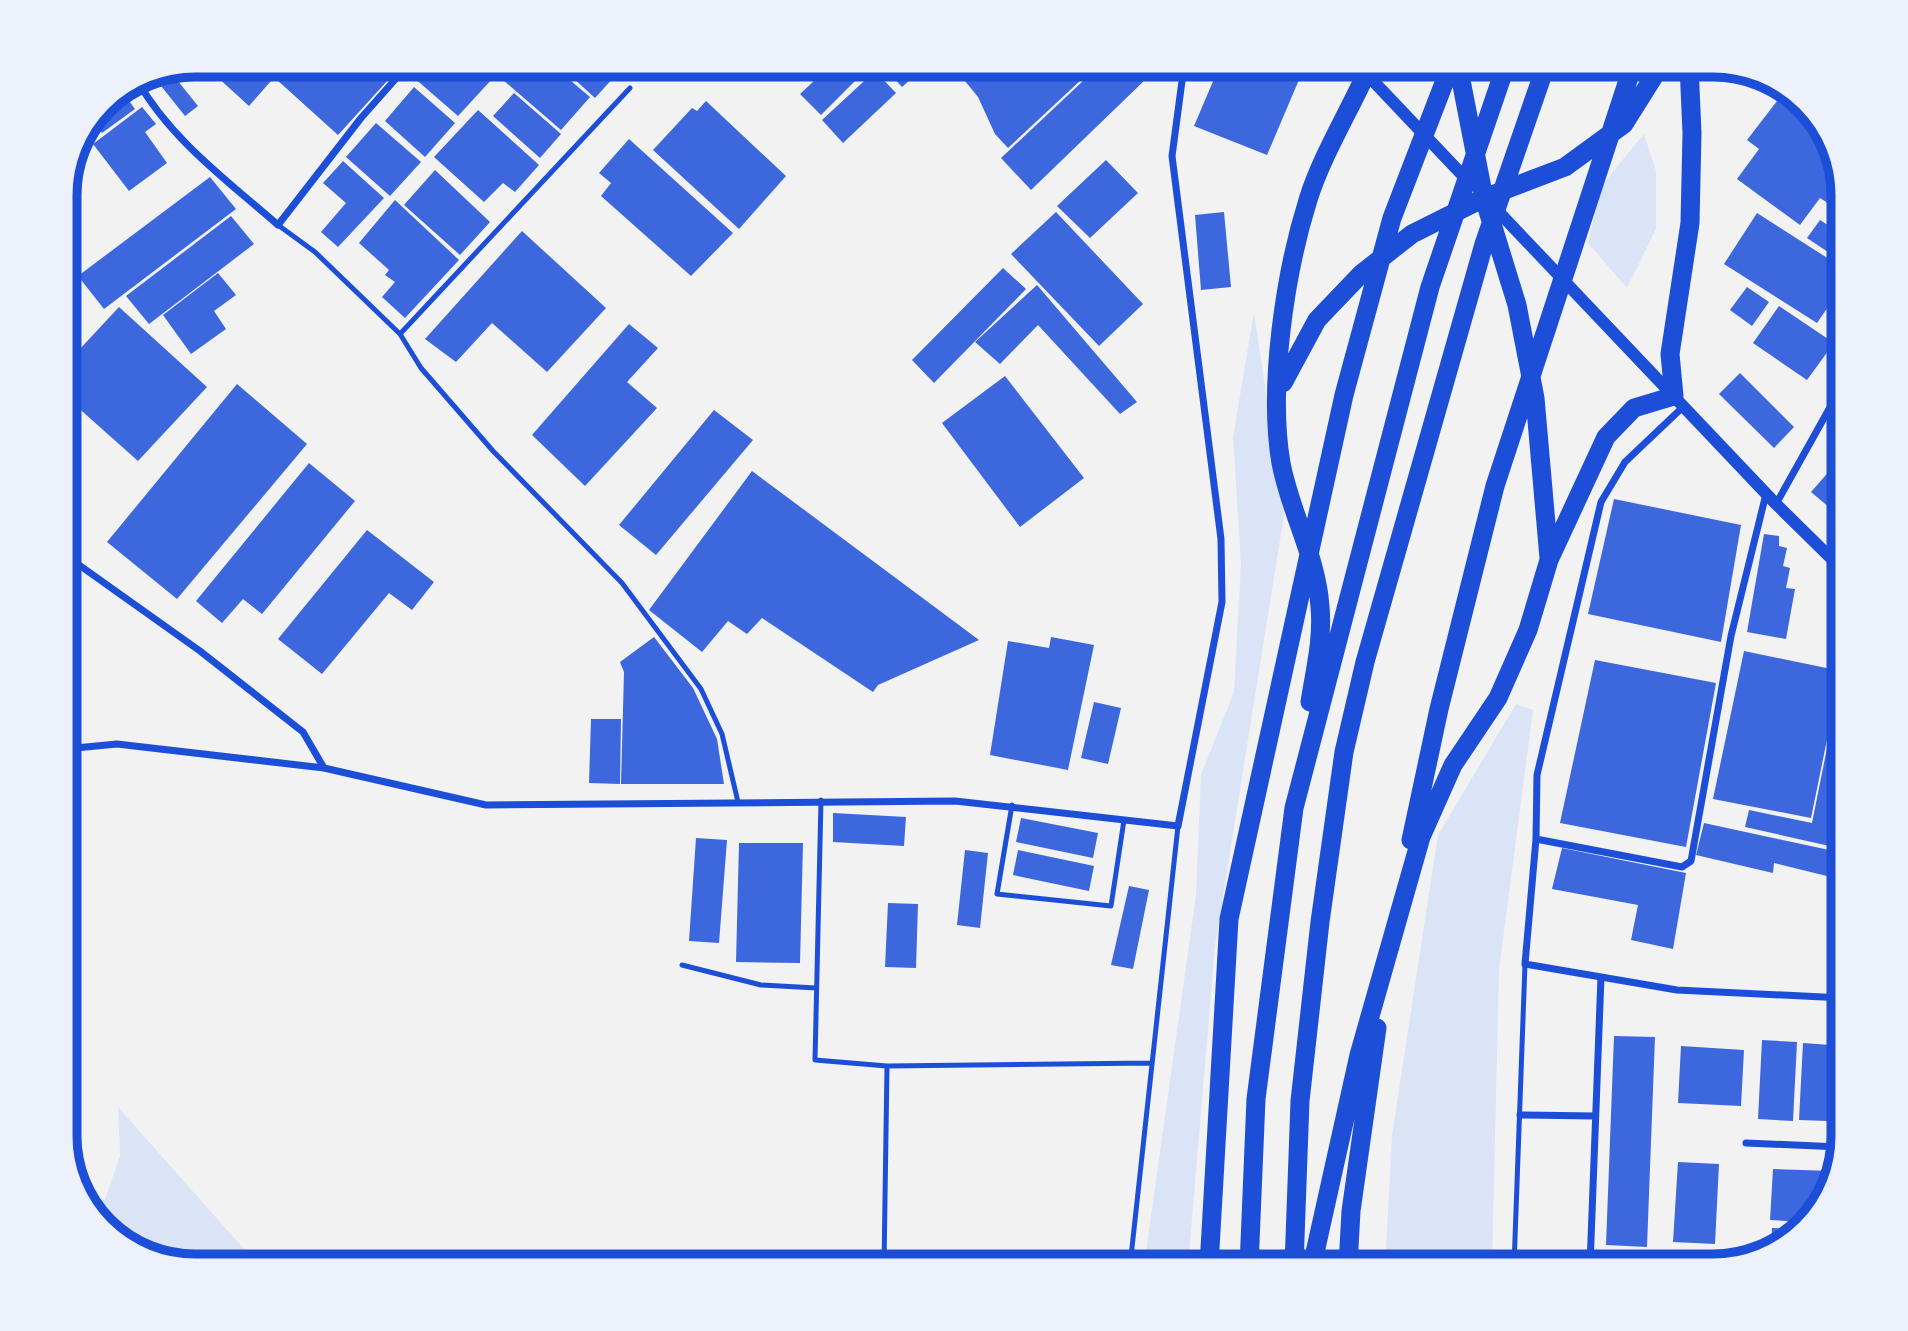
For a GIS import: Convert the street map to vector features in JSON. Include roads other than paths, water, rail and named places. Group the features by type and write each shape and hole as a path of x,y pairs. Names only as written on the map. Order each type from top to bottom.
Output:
{"highway":[{"path":"1250,1254 1256,1099 1294,808 1321,635 1315,573 1282,465 1277,425 1284,308 1308,198 1359,77"},
{"path":"1210,1254 1229,919 1344,395 1392,218 1446,77"},
{"path":"1460,77 1485,198 1517,305 1535,398 1549,560"},
{"path":"1294,808 1430,287 1502,77"},
{"path":"1294,1254 1300,1101 1320,922 1344,752 1365,662 1484,244 1542,77"},
{"path":"1349,1254 1351,1211 1390,936 1439,709 1495,486 1629,77"},
{"path":"1279,390 1317,320 1361,274 1412,234 1485,198 1565,167 1623,124 1653,77"},
{"path":"1315,1254 1359,1055 1421,837 1453,765 1499,698 1528,630 1549,560 1606,437 1634,408 1679,401 1670,354 1690,223 1692,133 1690,77"}],"street":[{"path":"143,90 188,145 278,225 361,118 397,77"},
{"path":"77,748 117,744 324,768 486,805 821,800 955,801 1012,805 1178,826 1222,601 1221,539 1172,156 1184,77"},
{"path":"1369,77 1766,494 1831,558"},
{"path":"1679,401 1625,462 1601,502 1537,775 1536,839 1525,964 1677,990 1831,997"},
{"path":"1776,504 1831,405"},
{"path":"1536,839 1682,867 1691,861 1731,636 1766,494"},
{"path":"77,564 200,651 303,732 324,768"},
{"path":"1590,1254 1601,977"},
{"path":"1520,1115 1595,1116"},
{"path":"1746,1143 1830,1147"}],"lane":[{"path":"400,334 630,88"},
{"path":"278,225 315,252 400,334 421,368 493,451 622,583 701,689 722,734 738,802"},
{"path":"821,800 815,1060 887,1066 1151,1063"},
{"path":"1012,805 997,894 1111,906 1124,820"},
{"path":"1131,1254 1178,826"},
{"path":"1514,1254 1525,964"},
{"path":"682,965 761,985 816,988"},
{"path":"884,1254 887,1066"}]}
